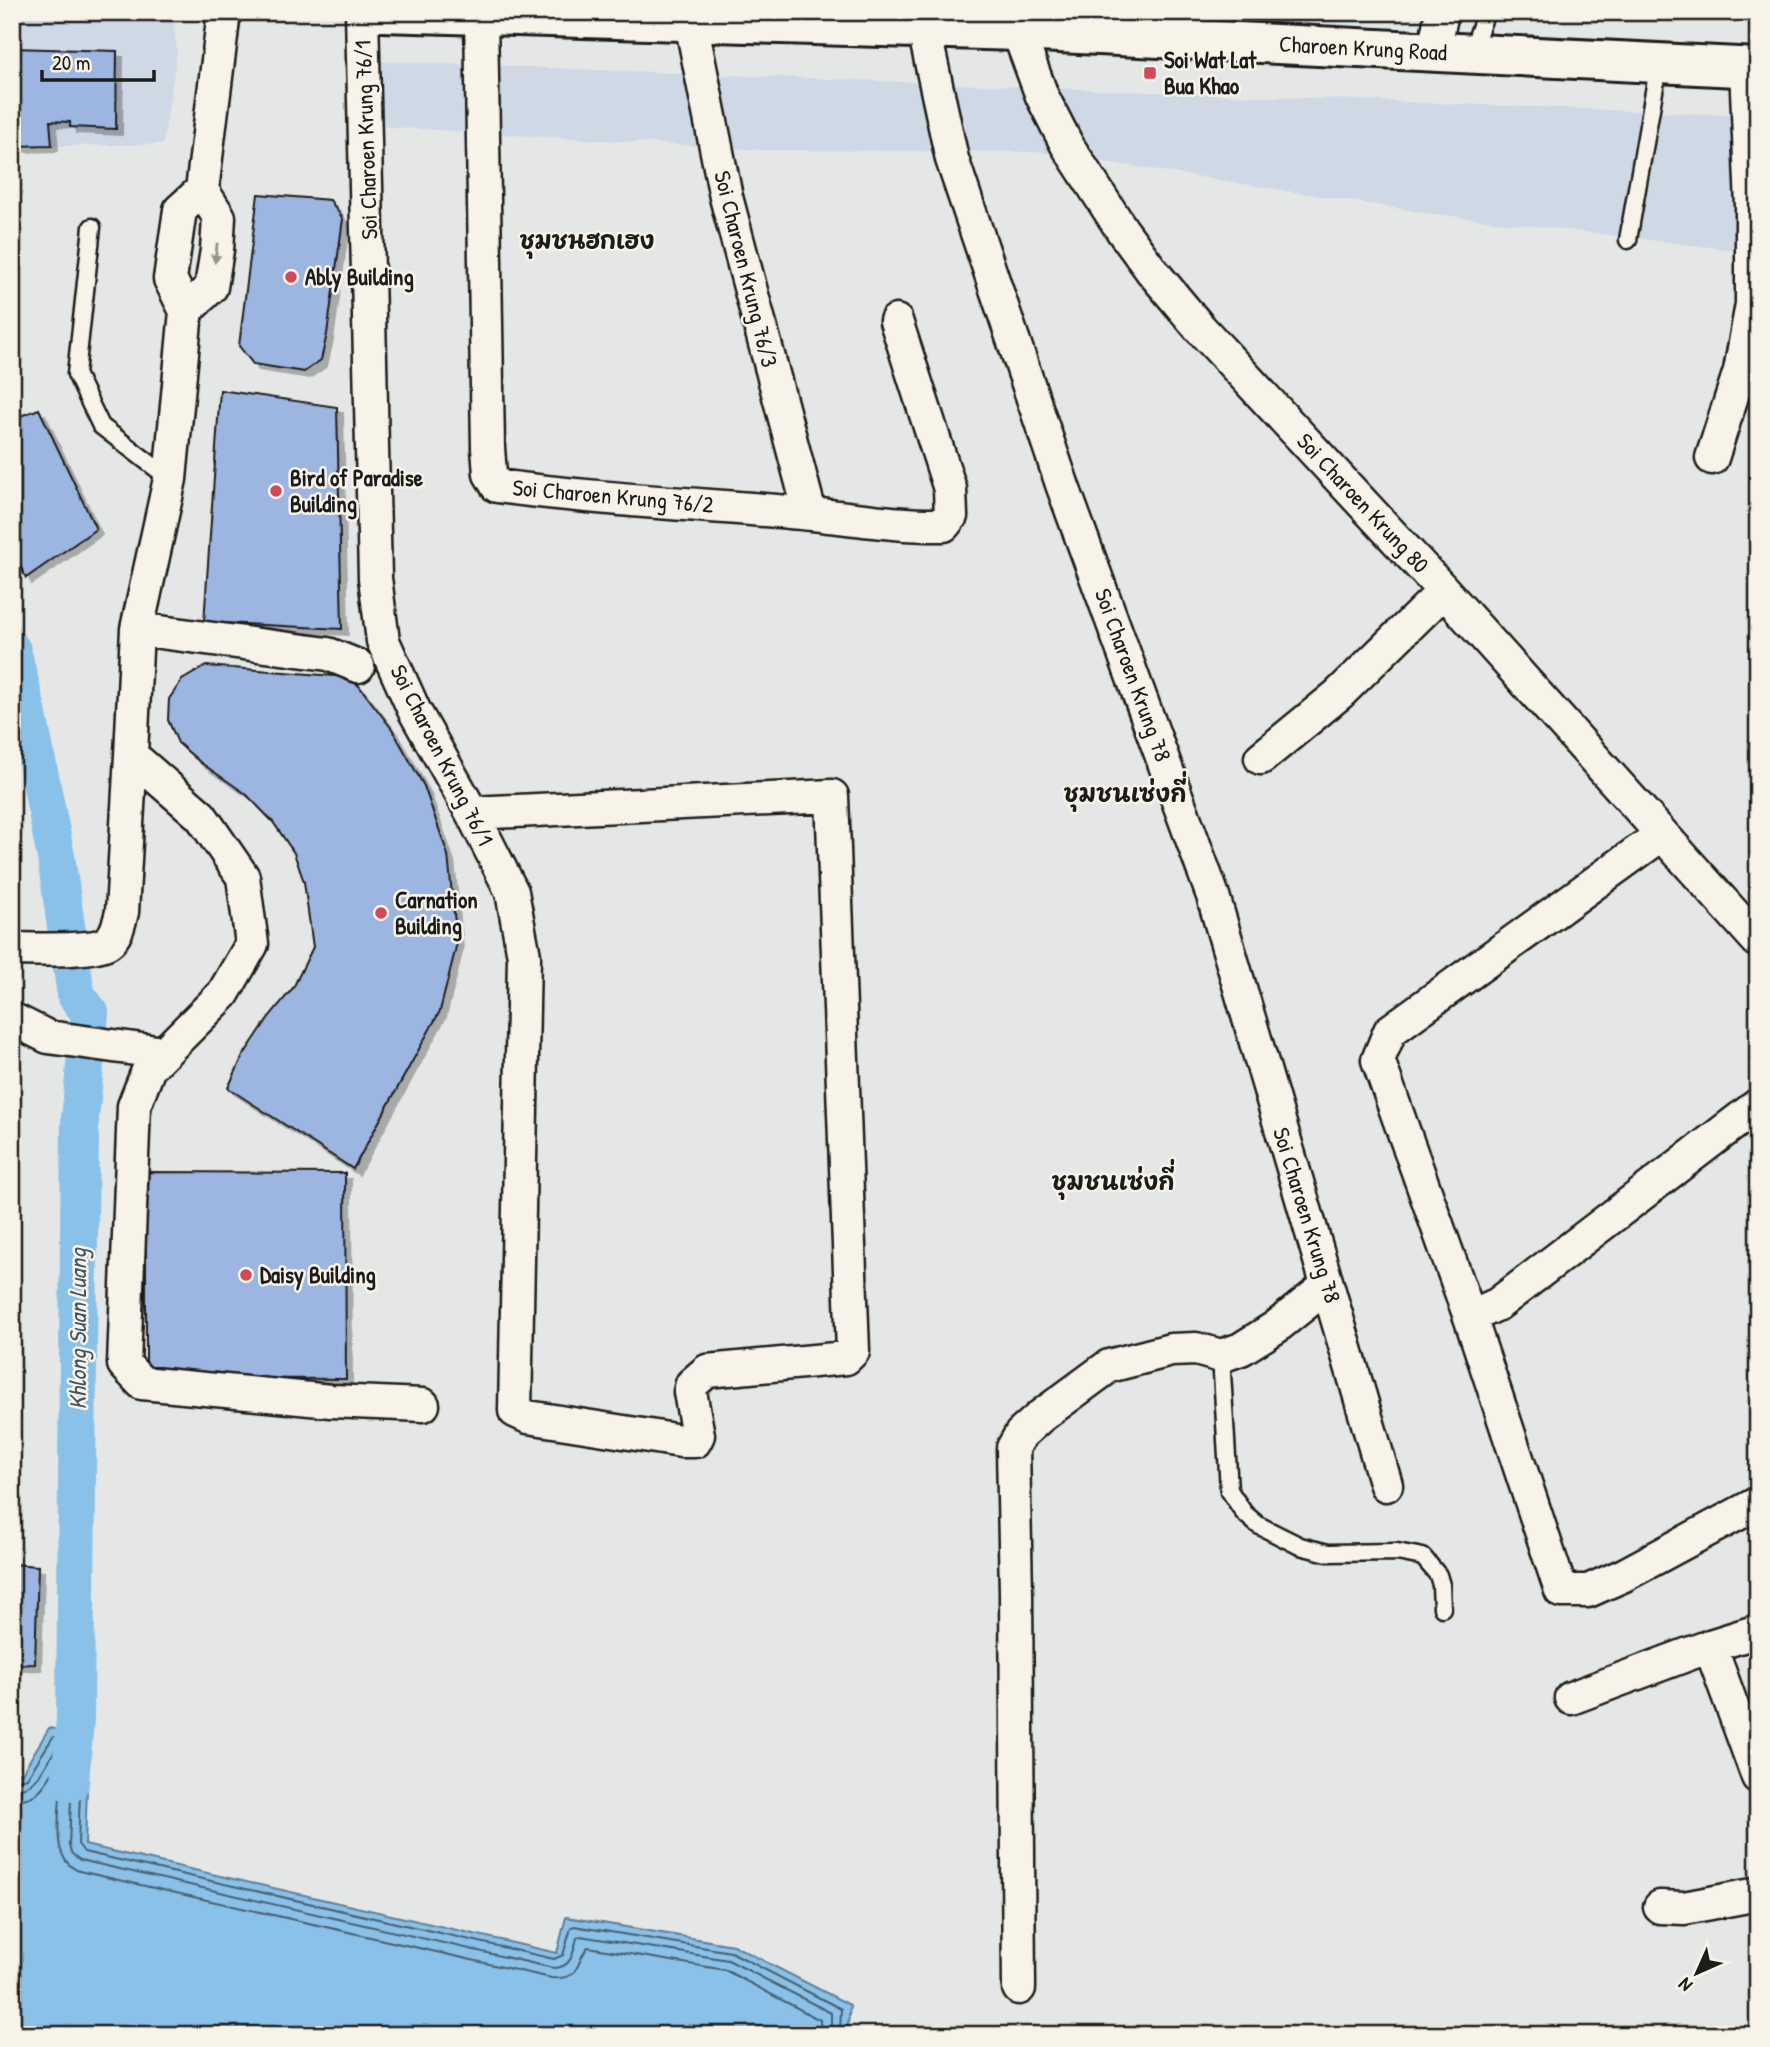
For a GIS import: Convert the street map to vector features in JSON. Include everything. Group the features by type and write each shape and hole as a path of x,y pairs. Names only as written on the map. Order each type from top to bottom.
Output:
{"main road":[{"name":"Charoen Krung Road","path":"381,12 587,15 691,22 1017,31 1168,25 1452,52 1752,67"}],"street":[{"path":"186,311 211,288 217,250 219,217 202,190 224,12"},
{"name":"Soi Charoen Krung 76/1","path":"362,12 376,578 383,641 414,710 472,813 512,892 524,956 515,1410 528,1417 695,1441 698,1435 690,1392 692,1384 707,1371 846,1358 853,1351 832,796 472,813"},
{"path":"1442,12 1452,52"},
{"name":"Soi Charoen Krung 76/2","path":"481,15 490,474 497,486 919,525 944,524 951,516 950,489 895,321"},
{"name":"Soi Charoen Krung 76/3","path":"691,22 726,197 810,513"},
{"name":"Soi Charoen Krung 78","path":"924,29 952,159 1063,487 1213,895 1387,1485"},
{"name":"Soi Charoen Krung 80","path":"1017,31 1042,96 1067,145 1152,271 1758,941"},
{"path":"1713,458 1740,371 1752,304 1752,67"},
{"path":"27,949 93,947 107,944 117,932 122,912 137,629 170,479 186,311 170,279 180,210 202,190"},
{"path":"1261,758 1339,694 1444,591"},
{"path":"137,629 328,654 358,666"},
{"path":"131,755 201,817 243,877 252,944 223,994 149,1068 134,1106 124,1364 142,1383 331,1401 423,1405"},
{"path":"1661,835 1390,1031 1378,1060 1470,1317 1561,1591 1588,1591 1624,1576 1758,1503"},
{"path":"12,1020 48,1037 164,1053"},
{"path":"1470,1317 1498,1304 1758,1105"},
{"path":"1019,1988 1017,1607 1013,1448 1021,1434 1041,1416 1110,1366 1171,1350 1196,1349 1221,1356 1241,1349 1276,1327 1327,1286"},
{"path":"1571,1698 1710,1646 1758,1632"},
{"path":"1710,1646 1758,1777"},
{"path":"1660,1907 1684,1908 1758,1894"}],"lane":[{"path":"1452,52 1486,12"},
{"path":"1628,240 1660,62"},
{"path":"92,227 76,374 101,426 170,479"},
{"path":"1221,1356 1228,1490 1244,1513 1258,1525 1300,1546 1328,1553 1397,1552 1423,1557 1438,1575 1442,1608"}],"shaded area":[{"path":"12,15 173,21 177,52 163,144 12,147"},
{"path":"352,60 1758,116 1758,253 1427,213 1041,152 764,150 353,125"}],"water":[{"path":"49,1728 89,1734 85,1845 557,1953 566,1917 733,1945 850,2005 847,2035 12,2035 12,1770 22,1773"}],"building":[{"path":"12,48 117,51 116,129 70,127 70,122 50,121 52,145 12,146"},
{"name":"Ably Building","path":"258,194 330,200 343,219 321,360 304,372 253,364 239,346"},
{"name":"Bird of Paradise Building","path":"220,390 337,407 342,629 204,622"},
{"path":"39,409 96,529 26,578 12,550 12,419"},
{"name":"Carnation Building","path":"206,666 348,677 359,686 392,729 424,786 448,855 457,943 440,1011 353,1169 228,1088 243,1056 269,1017 293,988 313,947 304,882 294,853 273,822 246,794 201,763 178,743 168,720 169,699 182,680"},
{"name":"Daisy Building","path":"146,1172 345,1173 346,1379 146,1378"},
{"path":"12,1564 38,1566 35,1664 12,1665"}],"waterway":[{"name":"Khlong Suan Luang","path":"12,650 56,857 76,995 90,1013 80,1119 75,1719 70,1783"}],"place":[{"name":"Soi Wat Lat Bua Khao","path":"1150,73"},
{"name":"Ably Building","path":"291,277"},
{"name":"Bird of Paradise Building","path":"276,491"},
{"name":"Carnation Building","path":"381,913"},
{"name":"Daisy Building","path":"246,1275"}],"district":[{"name":"ชุมชนฮกเฮง","path":"587,241"},
{"name":"ชุมชนเซ่งกี่","path":"1125,794"},
{"name":"ชุมชนเซ่งกี่","path":"1113,1182"}]}
